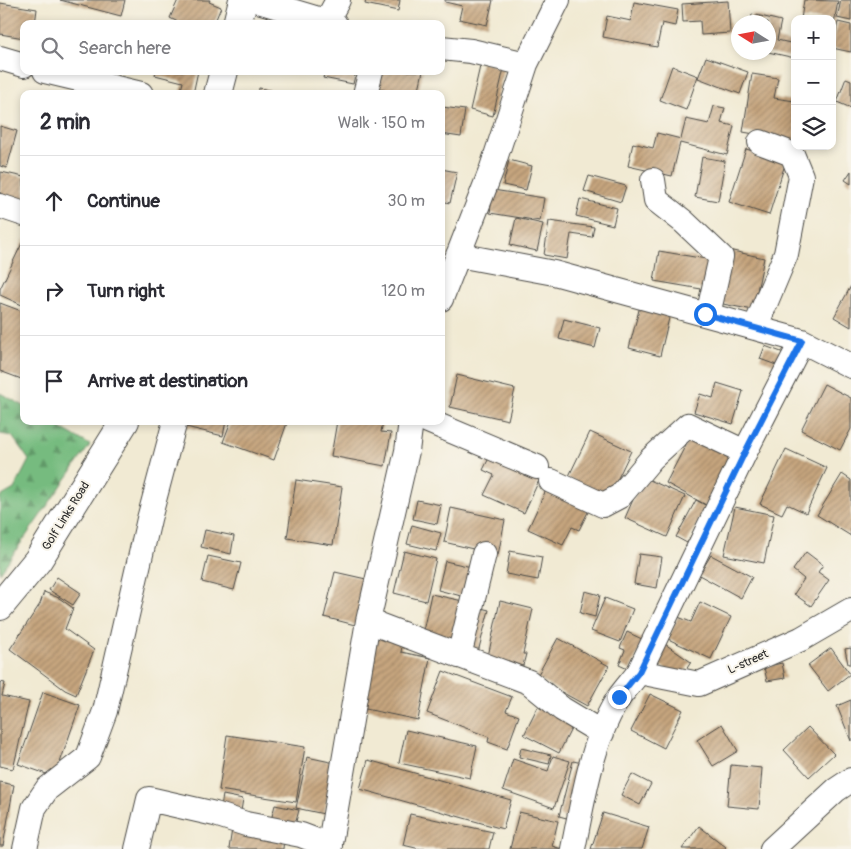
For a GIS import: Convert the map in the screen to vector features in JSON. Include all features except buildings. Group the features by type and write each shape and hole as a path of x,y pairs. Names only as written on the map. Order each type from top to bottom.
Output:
{"street":[{"path":"238,20 243,0"},
{"path":"256,0 321,20"},
{"path":"332,20 338,0"},
{"path":"445,289 491,172 526,64 558,0"},
{"path":"445,48 471,51 526,64"},
{"path":"0,58 20,64"},
{"path":"53,75 75,86 108,90"},
{"path":"219,90 223,75"},
{"path":"366,90 370,75"},
{"path":"755,328 786,254 801,176 792,154 760,142"},
{"path":"653,180 656,200 684,222 721,257 708,315"},
{"path":"0,206 20,213"},
{"path":"458,255 554,272 802,341 851,366"},
{"path":"573,849 586,786 602,732 619,697 639,672 745,452 802,341"},
{"name":"Golf Links Road","path":"0,606 38,560 122,425"},
{"path":"25,849 34,808 47,790 88,757 105,711 149,519 174,425"},
{"path":"137,849 150,799 216,814 246,824 301,835 330,847 368,621 407,451 410,425"},
{"path":"437,425 544,474 603,505 620,496 651,458 688,425 745,452"},
{"path":"459,656 484,554"},
{"name":"L-street","path":"639,672 699,684 801,639 851,610"},
{"path":"368,621 528,682 562,710 602,732"},
{"path":"772,849 836,790 851,780"}],"green space":[{"path":"0,393 20,404 20,425 56,425 90,445 0,573 0,497 14,489 29,460 12,436 0,434"}],"route":[{"path":"619,697 639,672 745,452 802,341 705,314"}]}
